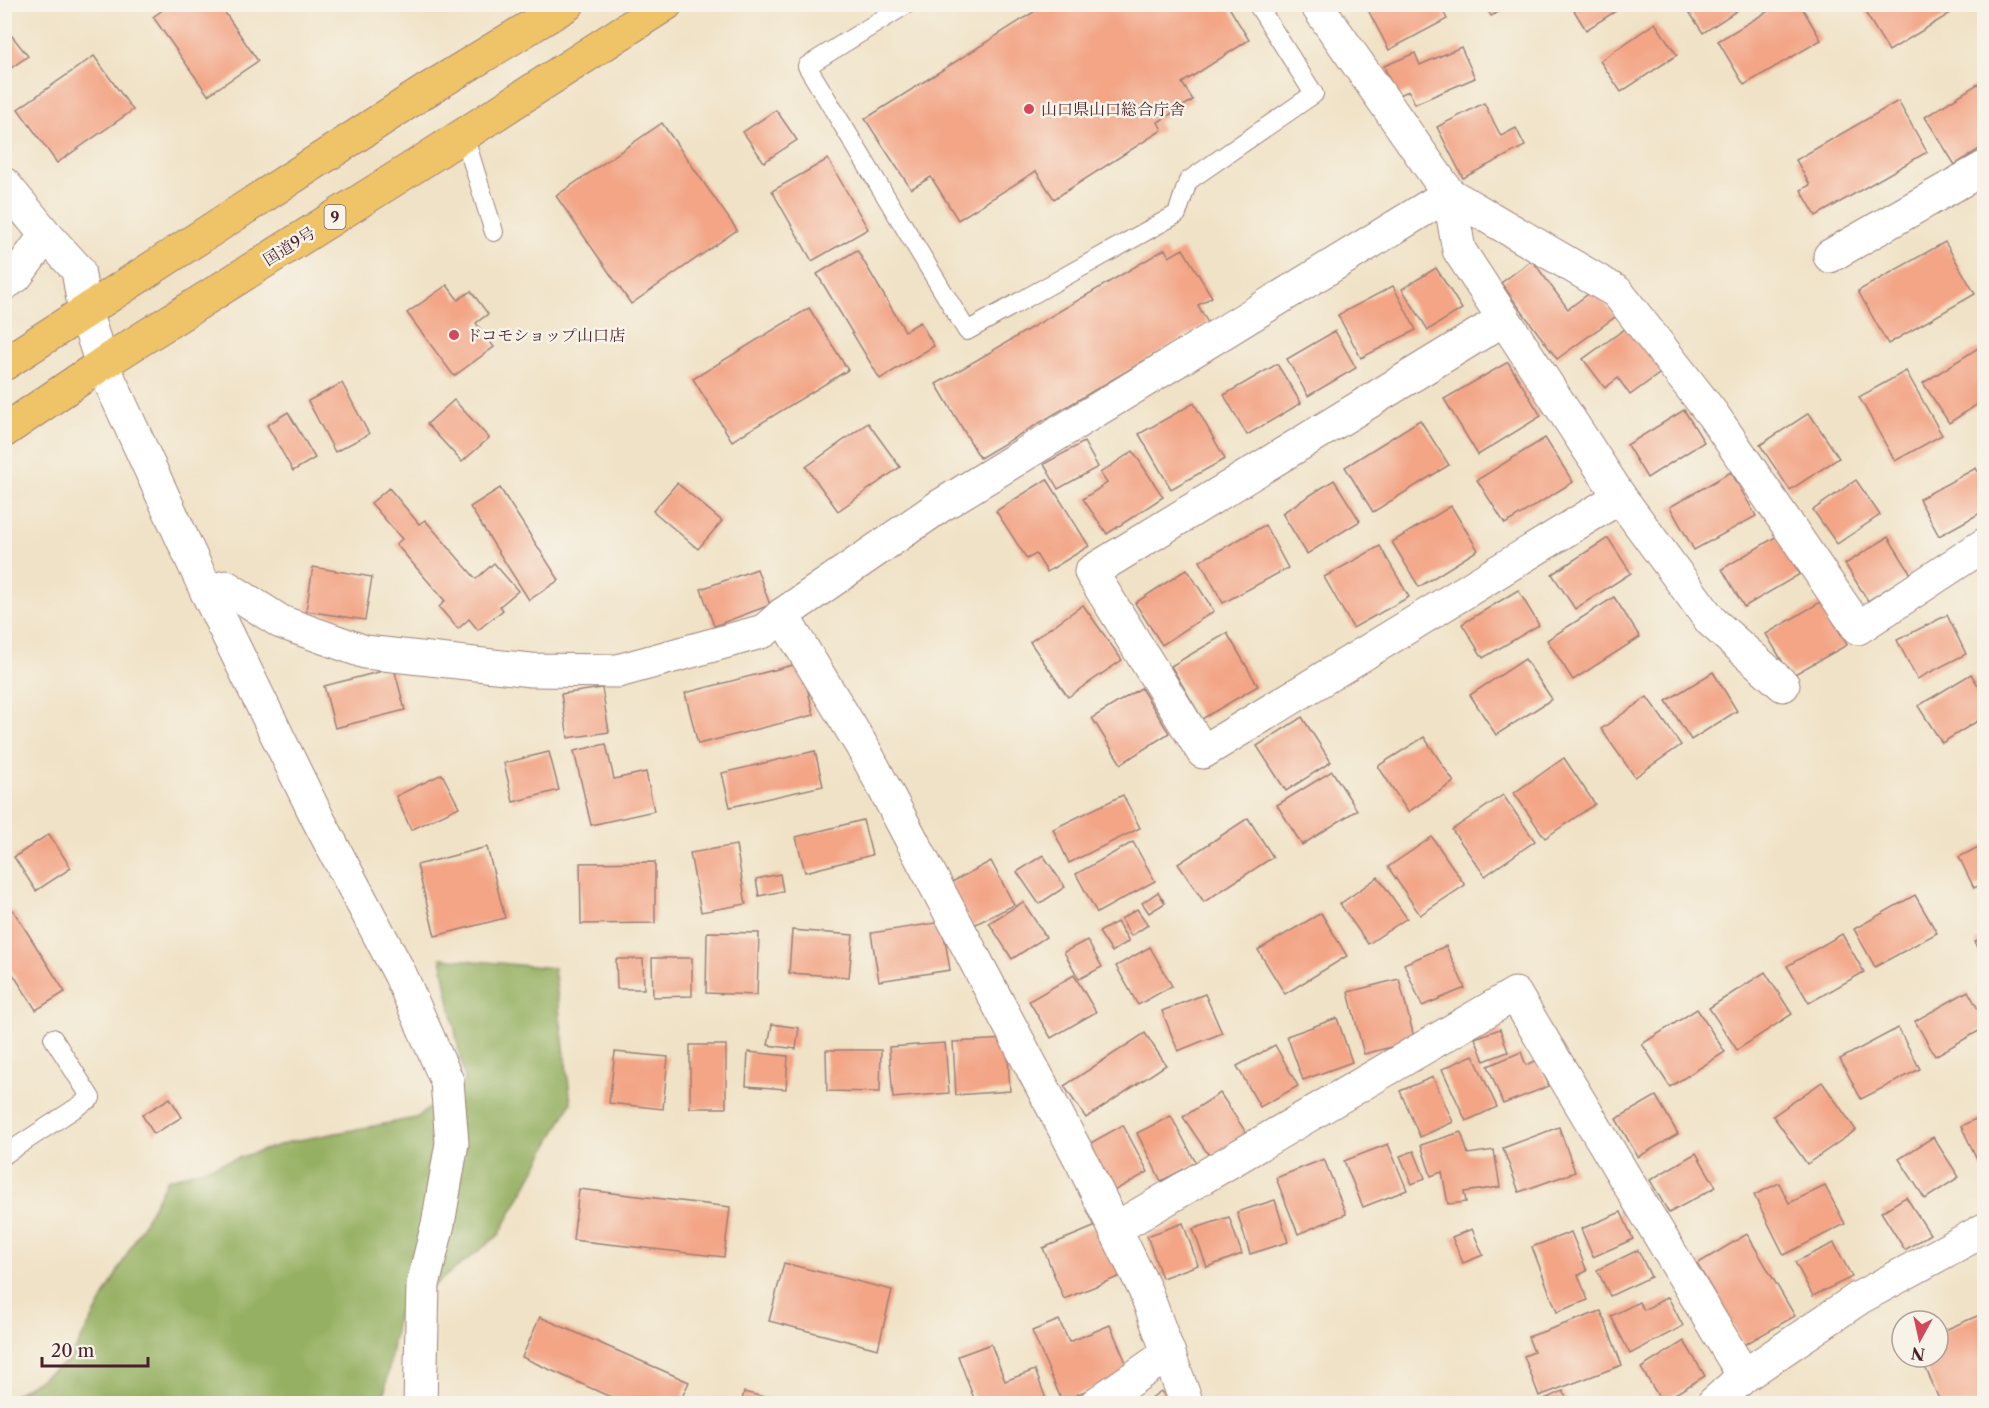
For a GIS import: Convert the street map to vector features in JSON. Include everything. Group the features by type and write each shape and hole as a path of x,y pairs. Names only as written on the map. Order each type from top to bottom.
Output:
{"highway":[{"path":"4,364 427,90 568,4"},
{"name":"国道9号","path":"4,431 102,364 666,4"}],"street":[{"path":"1316,4 1449,194 1617,292 1713,416 1858,628 1984,545"},
{"path":"1830,256 1984,168"},
{"path":"4,184 45,236 78,270 85,312 102,364 207,592 319,821 400,974 447,1081 452,1143 438,1224 423,1285 420,1404"},
{"path":"1449,194 1459,250 1620,497 1711,621 1783,685"},
{"path":"207,592 226,586 281,622 365,652 531,670 618,671 764,631 782,615 940,506 1449,194"},
{"path":"4,284 16,276 45,236"},
{"path":"1504,319 1091,572 1203,752 1620,497"},
{"path":"782,615 863,748 1082,1162 1145,1290 1187,1404"},
{"path":"1115,1229 1515,994 1744,1376"},
{"path":"1713,1404 1744,1376 1858,1298 1984,1230"},
{"path":"1096,1404 1169,1353"}],"lane":[{"path":"907,4 807,66 967,331 1178,214 1188,181 1314,94 1257,4"},
{"path":"464,135 494,232"},
{"path":"4,1155 91,1098 53,1038"}],"green space":[{"path":"441,958 554,968 571,1103 499,1235 398,1313 383,1403 5,1404 5,1401 70,1360 167,1180 289,1142 416,1118 465,1081"}],"building":[{"path":"171,4 219,4 258,61 208,95 153,17"},
{"name":"山口県山口総合庁舎","path":"1038,4 1227,4 1249,40 1182,83 1193,100 1158,122 1162,130 1054,199 1036,171 958,220 931,177 911,189 865,119 1040,8"},
{"path":"1374,4 1439,4 1447,19 1389,50 1367,8"},
{"path":"1570,4 1627,4 1586,30"},
{"path":"1684,4 1747,4 1703,33"},
{"path":"1780,4 1800,4 1821,40 1744,85 1718,41"},
{"path":"1860,4 1949,4 1954,11 1889,51"},
{"path":"1485,5 1512,5 1491,16"},
{"path":"1655,23 1677,55 1621,92 1600,61"},
{"path":"4,26 28,56 4,73"},
{"path":"1461,47 1475,78 1415,104 1409,91 1396,96 1384,66 1415,53 1420,65"},
{"path":"94,56 133,110 57,163 18,109"},
{"path":"1984,80 1984,146 1955,165 1925,117"},
{"path":"1898,101 1927,152 1816,216 1801,190 1810,185 1796,160"},
{"path":"1484,103 1501,136 1516,128 1525,146 1463,178 1437,127"},
{"path":"776,110 797,140 764,162 743,132"},
{"path":"662,123 737,230 631,304 556,196"},
{"path":"828,159 868,229 812,261 772,191"},
{"path":"1945,242 1975,294 1888,344 1858,291"},
{"path":"1165,249 1169,257 1183,249 1212,297 1198,305 1208,323 980,458 936,384"},
{"path":"857,250 905,331 920,322 934,346 880,379 817,274"},
{"path":"1532,260 1568,309 1595,289 1615,317 1557,359 1501,283"},
{"path":"1436,268 1462,309 1428,330 1402,289"},
{"name":"ドコモショップ山口店","path":"447,285 458,300 471,291 488,314 476,323 494,347 454,376 407,313"},
{"path":"1393,286 1416,330 1361,358 1338,315"},
{"path":"809,308 848,370 732,441 693,379"},
{"path":"1629,326 1663,371 1630,395 1618,378 1605,388 1583,359"},
{"path":"1335,331 1356,368 1308,396 1287,359"},
{"path":"1978,348 1984,358 1984,400 1949,423 1923,383"},
{"path":"1508,362 1541,416 1478,455 1444,399"},
{"path":"1277,364 1301,403 1247,435 1224,395"},
{"path":"1906,371 1942,435 1895,461 1859,397"},
{"path":"342,383 369,434 335,452 308,401"},
{"path":"454,400 489,438 462,462 427,424"},
{"path":"1194,403 1225,459 1171,489 1139,434"},
{"path":"1684,410 1704,442 1647,478 1627,445"},
{"path":"288,412 315,458 293,471 267,425"},
{"path":"1809,413 1839,458 1790,490 1760,445"},
{"path":"1420,420 1449,465 1373,512 1345,467"},
{"path":"868,423 900,467 838,511 806,467"},
{"path":"1545,438 1573,482 1505,524 1477,480"},
{"path":"1084,442 1098,467 1058,489 1044,464"},
{"path":"1133,451 1163,497 1107,534 1083,499 1107,483 1100,473"},
{"path":"1976,468 1984,483 1984,511 1939,536 1919,499"},
{"path":"1731,472 1756,516 1694,550 1670,507"},
{"path":"1047,479 1089,546 1047,572 1036,554 1027,559 996,511"},
{"path":"1334,480 1360,521 1307,554 1282,513"},
{"path":"1856,480 1880,515 1837,544 1813,510"},
{"path":"677,483 722,521 698,549 653,511"},
{"path":"389,488 419,524 425,520 476,579 494,563 518,591 500,606 503,610 478,630 469,619 458,629 439,607 445,601 396,544 402,539 371,503"},
{"path":"500,488 559,580 529,600 470,507"},
{"path":"1451,506 1478,550 1419,587 1392,542"},
{"path":"1265,525 1288,568 1223,603 1200,561"},
{"path":"1777,536 1800,574 1744,607 1722,569"},
{"path":"1888,537 1911,574 1868,601 1845,564"},
{"path":"1608,538 1631,573 1575,609 1552,574"},
{"path":"1380,546 1409,597 1353,628 1324,577"},
{"path":"313,567 372,577 365,620 306,611"},
{"path":"757,569 770,605 714,626 701,589"},
{"path":"1187,569 1214,611 1162,645 1135,603"},
{"path":"1518,590 1539,625 1483,658 1462,624"},
{"path":"1614,597 1640,637 1573,680 1547,640"},
{"path":"1822,601 1847,645 1791,676 1766,634"},
{"path":"1083,605 1122,660 1068,697 1030,642"},
{"path":"1947,615 1966,654 1917,679 1897,640"},
{"path":"1227,633 1258,686 1202,719 1171,666"},
{"path":"1525,659 1552,699 1496,735 1470,695"},
{"path":"801,663 814,715 698,744 685,693"},
{"path":"394,668 405,710 335,728 324,686"},
{"path":"1713,672 1737,711 1691,740 1666,701"},
{"path":"1971,674 1984,695 1984,717 1942,743 1918,706"},
{"path":"602,688 609,732 568,738 561,694"},
{"path":"1141,688 1169,733 1121,764 1092,718"},
{"path":"1647,697 1681,745 1635,777 1601,729"},
{"path":"1302,717 1331,762 1286,791 1257,746"},
{"path":"1424,737 1454,782 1408,812 1378,766"},
{"path":"606,744 614,779 646,772 654,811 591,825 574,751"},
{"path":"815,751 823,786 730,807 722,773"},
{"path":"549,752 559,790 513,802 504,763"},
{"path":"1564,758 1595,804 1545,838 1514,793"},
{"path":"1332,771 1357,810 1302,845 1277,805"},
{"path":"442,774 459,807 411,830 396,796"},
{"path":"1123,795 1140,828 1069,863 1053,829"},
{"path":"1503,795 1535,841 1485,876 1452,830"},
{"path":"1248,818 1273,857 1204,902 1178,864"},
{"path":"863,820 872,855 805,872 796,837"},
{"path":"49,834 71,868 36,891 14,857"},
{"path":"1432,837 1465,885 1420,915 1388,867"},
{"path":"1133,842 1155,881 1097,913 1076,874"},
{"path":"1984,844 1984,883 1974,888 1959,857"},
{"path":"736,845 746,904 701,912 690,853"},
{"path":"487,847 505,918 435,936 417,865"},
{"path":"1043,855 1065,887 1039,904 1017,872"},
{"path":"991,861 1014,905 972,926 950,883"},
{"path":"655,862 655,923 581,924 580,863"},
{"path":"780,874 783,891 759,896 756,879"},
{"path":"1378,877 1407,918 1368,944 1340,904"},
{"path":"1158,892 1165,903 1149,913 1142,903"},
{"path":"1915,895 1937,933 1875,967 1854,929"},
{"path":"1023,902 1046,937 1012,959 989,923"},
{"path":"1137,909 1148,925 1131,936 1121,919"},
{"path":"13,910 65,992 36,1010 4,960 4,915"},
{"path":"1321,913 1347,956 1285,994 1258,950"},
{"path":"942,922 950,970 879,981 871,933"},
{"path":"1117,922 1129,941 1112,952 1099,932"},
{"path":"792,930 853,935 849,977 789,973"},
{"path":"707,932 759,933 757,995 706,993"},
{"path":"1842,934 1864,972 1809,1003 1787,966"},
{"path":"1984,937 1984,958 1975,942"},
{"path":"1087,940 1102,967 1079,979 1064,952"},
{"path":"1446,946 1465,988 1422,1006 1404,964"},
{"path":"1150,947 1172,986 1138,1005 1116,966"},
{"path":"652,958 692,958 692,996 653,997"},
{"path":"616,959 643,959 644,989 617,989"},
{"path":"1765,972 1792,1014 1737,1050 1709,1008"},
{"path":"1074,975 1096,1012 1051,1038 1029,1001"},
{"path":"1399,979 1415,1041 1364,1054 1348,992"},
{"path":"1968,991 1984,1020 1984,1028 1935,1056 1915,1021"},
{"path":"1205,994 1222,1033 1178,1051 1162,1011"},
{"path":"1697,1009 1725,1052 1670,1087 1642,1044"},
{"path":"1337,1018 1352,1062 1303,1080 1287,1036"},
{"path":"772,1024 799,1028 796,1049 768,1045"},
{"path":"1898,1028 1920,1069 1861,1099 1840,1059"},
{"path":"1500,1029 1508,1052 1484,1061 1475,1038"},
{"path":"1145,1033 1166,1065 1086,1118 1064,1086"},
{"path":"1007,1039 1010,1091 956,1095 953,1042"},
{"path":"945,1043 949,1093 893,1098 889,1047"},
{"path":"690,1045 726,1045 726,1108 690,1108"},
{"path":"1275,1045 1298,1086 1260,1107 1237,1066"},
{"path":"826,1050 881,1050 880,1092 827,1091"},
{"path":"615,1052 668,1057 663,1109 609,1103"},
{"path":"748,1052 788,1056 786,1089 746,1086"},
{"path":"1521,1052 1526,1065 1538,1060 1549,1086 1503,1104 1488,1066"},
{"path":"1473,1055 1497,1107 1466,1121 1442,1069"},
{"path":"1433,1077 1453,1122 1420,1137 1400,1091"},
{"path":"1822,1082 1856,1130 1807,1164 1773,1116"},
{"path":"1220,1093 1247,1134 1210,1157 1183,1117"},
{"path":"1656,1096 1678,1134 1638,1157 1616,1119"},
{"path":"170,1098 182,1117 154,1134 142,1115"},
{"path":"1984,1115 1984,1168 1982,1169 1961,1126"},
{"path":"1171,1116 1196,1163 1161,1181 1137,1133"},
{"path":"1123,1125 1148,1172 1112,1192 1087,1145"},
{"path":"1559,1127 1575,1172 1519,1192 1503,1148"},
{"path":"1461,1132 1468,1154 1494,1150 1500,1187 1464,1192 1466,1202 1448,1204 1442,1172 1431,1176 1421,1145"},
{"path":"1933,1137 1959,1177 1925,1199 1899,1159"},
{"path":"1388,1144 1407,1190 1363,1207 1344,1161"},
{"path":"1414,1151 1425,1178 1412,1184 1400,1156"},
{"path":"1696,1153 1716,1187 1669,1213 1650,1180"},
{"path":"1324,1159 1346,1214 1298,1234 1276,1178"},
{"path":"1779,1183 1789,1203 1825,1186 1845,1224 1784,1255 1754,1195"},
{"path":"579,1189 730,1207 724,1257 573,1240"},
{"path":"1906,1197 1930,1234 1905,1250 1881,1212"},
{"path":"1275,1200 1288,1242 1250,1254 1237,1212"},
{"path":"1621,1212 1633,1239 1593,1257 1581,1229"},
{"path":"1229,1217 1242,1254 1207,1267 1193,1229"},
{"path":"1183,1223 1198,1265 1162,1278 1147,1236"},
{"path":"1101,1224 1123,1275 1064,1299 1043,1248"},
{"path":"1472,1229 1483,1255 1463,1263 1452,1237"},
{"path":"1571,1232 1587,1271 1578,1275 1588,1300 1557,1312 1532,1247"},
{"path":"1747,1234 1795,1316 1744,1345 1697,1264"},
{"path":"1834,1243 1852,1277 1813,1296 1795,1262"},
{"path":"1638,1250 1651,1277 1610,1296 1597,1270"},
{"path":"784,1263 892,1290 878,1349 769,1321"},
{"path":"1668,1297 1683,1326 1630,1354 1611,1316 1639,1302 1644,1310"},
{"path":"1601,1311 1622,1365 1539,1396 1524,1356 1534,1352 1528,1337"},
{"path":"1984,1313 1984,1404 1941,1404 1926,1369 1950,1369 1950,1328"},
{"path":"540,1317 689,1382 679,1404 626,1404 522,1357"},
{"path":"1059,1320 1069,1342 1110,1325 1130,1372 1062,1401 1032,1331"},
{"path":"1684,1341 1705,1376 1662,1402 1641,1368"},
{"path":"991,1344 1005,1381 1035,1370 1048,1404 976,1404 958,1356"},
{"path":"1161,1391 1169,1404 1143,1404"},
{"path":"1563,1391 1569,1404 1541,1404 1540,1401"},
{"path":"744,1392 787,1403 787,1404 741,1404"}],"place":[{"name":"山口県山口総合庁舎","path":"1029,109"},
{"name":"ドコモショップ山口店","path":"454,335"}]}
